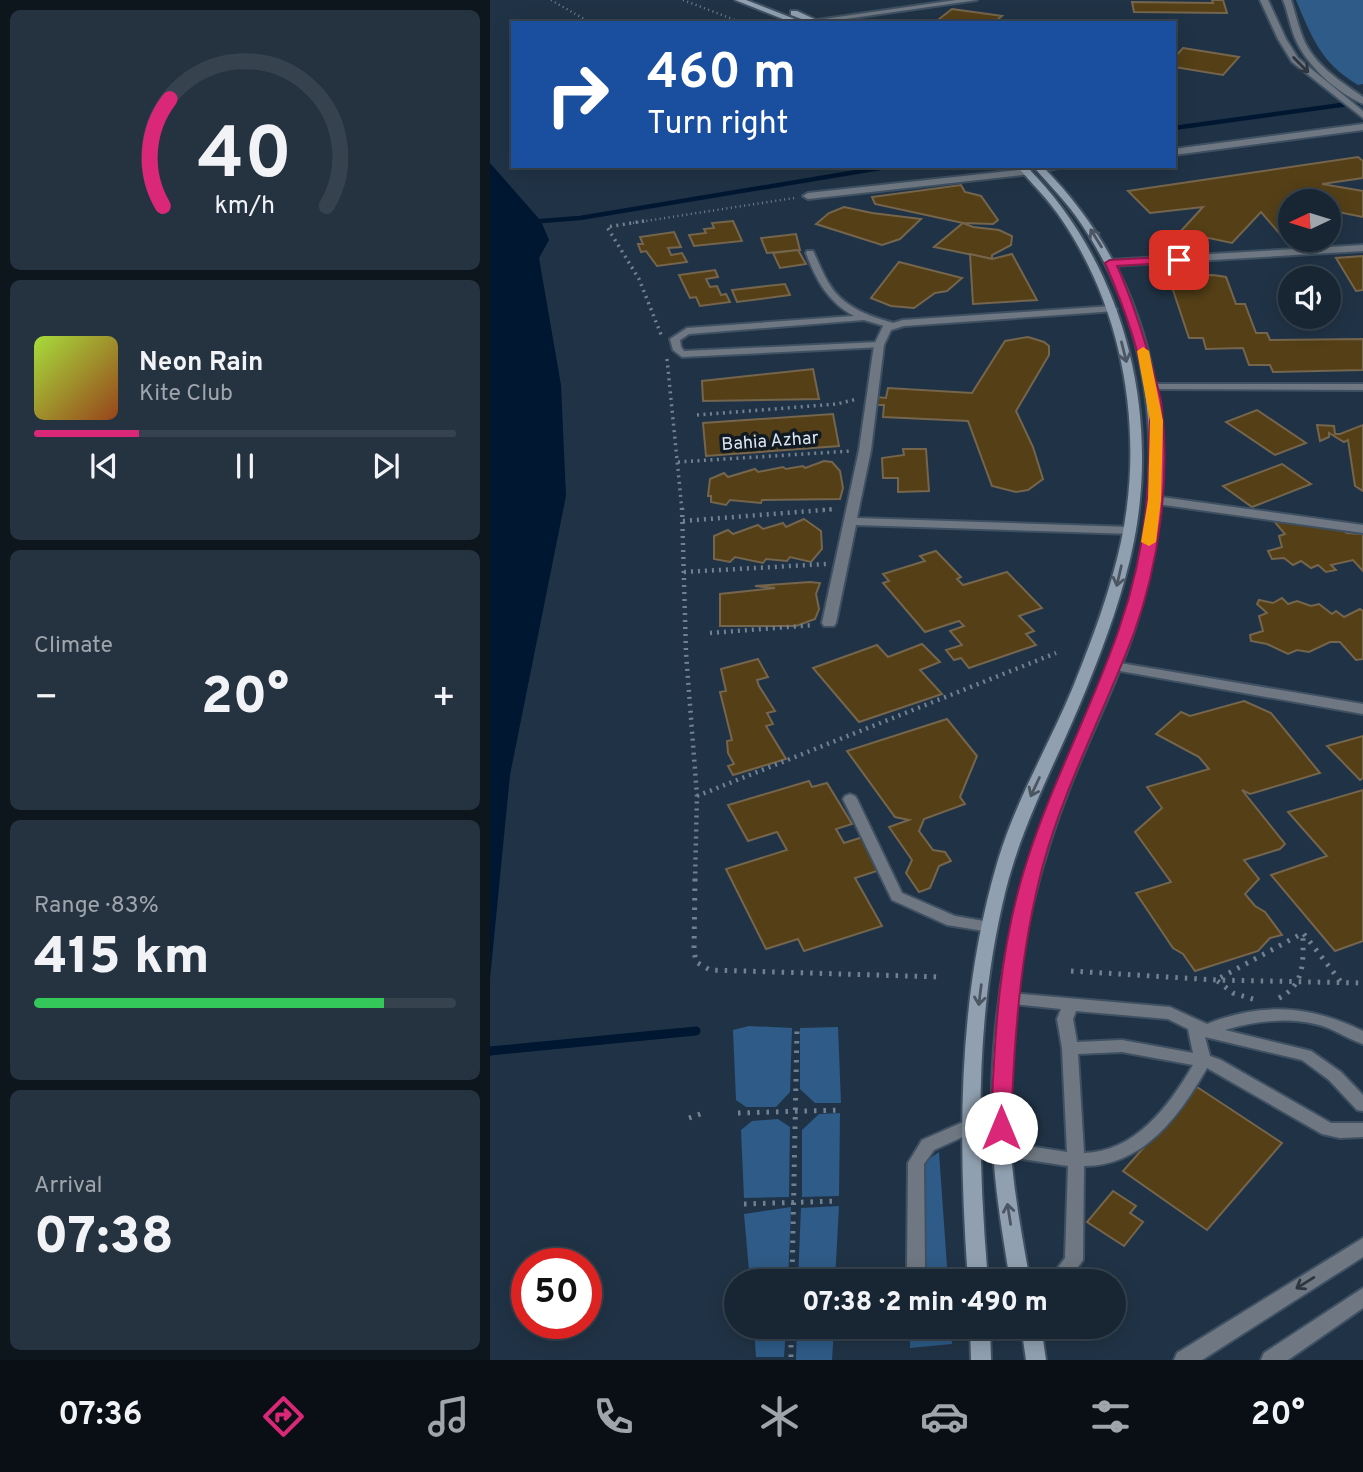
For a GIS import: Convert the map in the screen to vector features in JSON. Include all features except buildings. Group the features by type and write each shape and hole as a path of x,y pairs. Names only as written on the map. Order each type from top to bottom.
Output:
{"main road":[{"path":"739,0 796,21"},
{"path":"760,0 813,21"},
{"path":"1018,1269 1002,1149 1001,1086 1018,928 1035,863 1055,805 1114,666 1138,593 1154,500 1157,421 1152,387 1130,308 1110,263 1072,201 1031,168"},
{"path":"977,1269 970,1126 971,1084 990,927 1007,858 1029,800 1091,661 1116,590 1130,531 1138,469 1138,439 1132,387 1112,309 1094,269 1031,168"},
{"path":"980,1339 981,1360"},
{"path":"1033,1339 1036,1360"}],"street":[{"path":"823,21 973,0"},
{"path":"1264,0 1295,60 1326,88 1363,115"},
{"path":"1287,0 1299,38 1305,48 1342,86 1363,101"},
{"path":"1176,152 1363,127"},
{"path":"808,196 1031,168"},
{"path":"1110,263 1363,248"},
{"path":"829,623 865,450 881,335 891,326 1112,309"},
{"path":"1152,387 1363,387"},
{"path":"1154,500 1363,529"},
{"path":"851,514 1130,531"},
{"path":"1114,666 1363,709"},
{"path":"1184,1360 1363,1247"},
{"path":"1270,1360 1363,1297"}],"lane":[{"path":"810,253 819,276 837,303 861,318 891,326"},
{"path":"861,318 687,331 676,339 676,348 682,354 879,345"},
{"path":"850,799 897,896 952,922 990,927"},
{"path":"1009,999 1170,1013 1200,1029 1306,1055 1335,1076 1363,1105"},
{"path":"1067,1269 1074,1260 1076,1159 1070,1048 1065,1019 1071,1004"},
{"path":"1200,1029 1230,1020 1277,1014 1328,1022 1363,1038"},
{"path":"1002,1149 1076,1159 1103,1158 1127,1149 1181,1101 1203,1061 1200,1029"},
{"path":"1070,1048 1122,1046 1216,1064 1328,1129 1363,1130"},
{"path":"916,1268 916,1163 928,1145 970,1126"}],"path":[{"path":"551,0 588,21"},
{"path":"683,0 738,21"},
{"path":"666,347 639,279 607,227 808,196"},
{"path":"667,355 683,522 686,653 697,796 696,962 710,970 942,976"},
{"path":"697,415 837,404 873,395"},
{"name":"Bahia Azhar","path":"678,462 865,450"},
{"path":"683,522 851,514"},
{"path":"684,572 842,563"},
{"path":"710,633 790,629 829,623"},
{"path":"697,796 1056,653"},
{"path":"1216,980 1303,933"},
{"path":"1216,980 1233,993 1266,1000 1288,994 1301,981 1303,933"},
{"path":"1303,933 1341,982"},
{"path":"1070,971 1216,980 1363,983"},
{"path":"792,1269 797,1028"},
{"path":"738,1114 840,1110"},
{"path":"689,1118 706,1112"},
{"path":"744,1204 839,1201"},
{"path":"791,1339 791,1357"}],"shaded area":[{"path":"1296,0 1363,0 1363,84 1358,85 1345,77 1326,58 1313,38"},
{"path":"490,163 541,221 549,240 539,258 561,385 566,496 510,775 490,979"},
{"path":"749,1026 792,1028 790,1092 776,1107 746,1107 736,1100 733,1030"},
{"path":"838,1027 841,1103 815,1103 800,1089 800,1028"},
{"path":"840,1113 839,1196 802,1197 802,1130 819,1114"},
{"path":"778,1119 790,1127 789,1197 744,1198 741,1130 752,1121"},
{"path":"939,1152 947,1269 922,1269 925,1162"},
{"path":"839,1206 836,1269 798,1269 801,1208"},
{"path":"791,1207 788,1269 749,1269 744,1214"},
{"path":"755,1339 785,1339 784,1357 756,1357"},
{"path":"797,1339 833,1339 832,1360 796,1360"},
{"path":"910,1339 952,1339 952,1344 910,1348"}],"waterway":[{"path":"1176,128 1363,102"},
{"path":"541,221 580,218 880,168"},
{"path":"490,1051 696,1031"}],"slow traffic":[{"path":"1143,351 1157,421 1156,470 1149,542"}],"route":[{"path":"1001,1128 1004,1049 1018,928 1035,863 1055,805 1114,666 1126,631 1138,593 1152,526 1156,470 1156,406 1130,308 1110,263 1179,260"}]}
